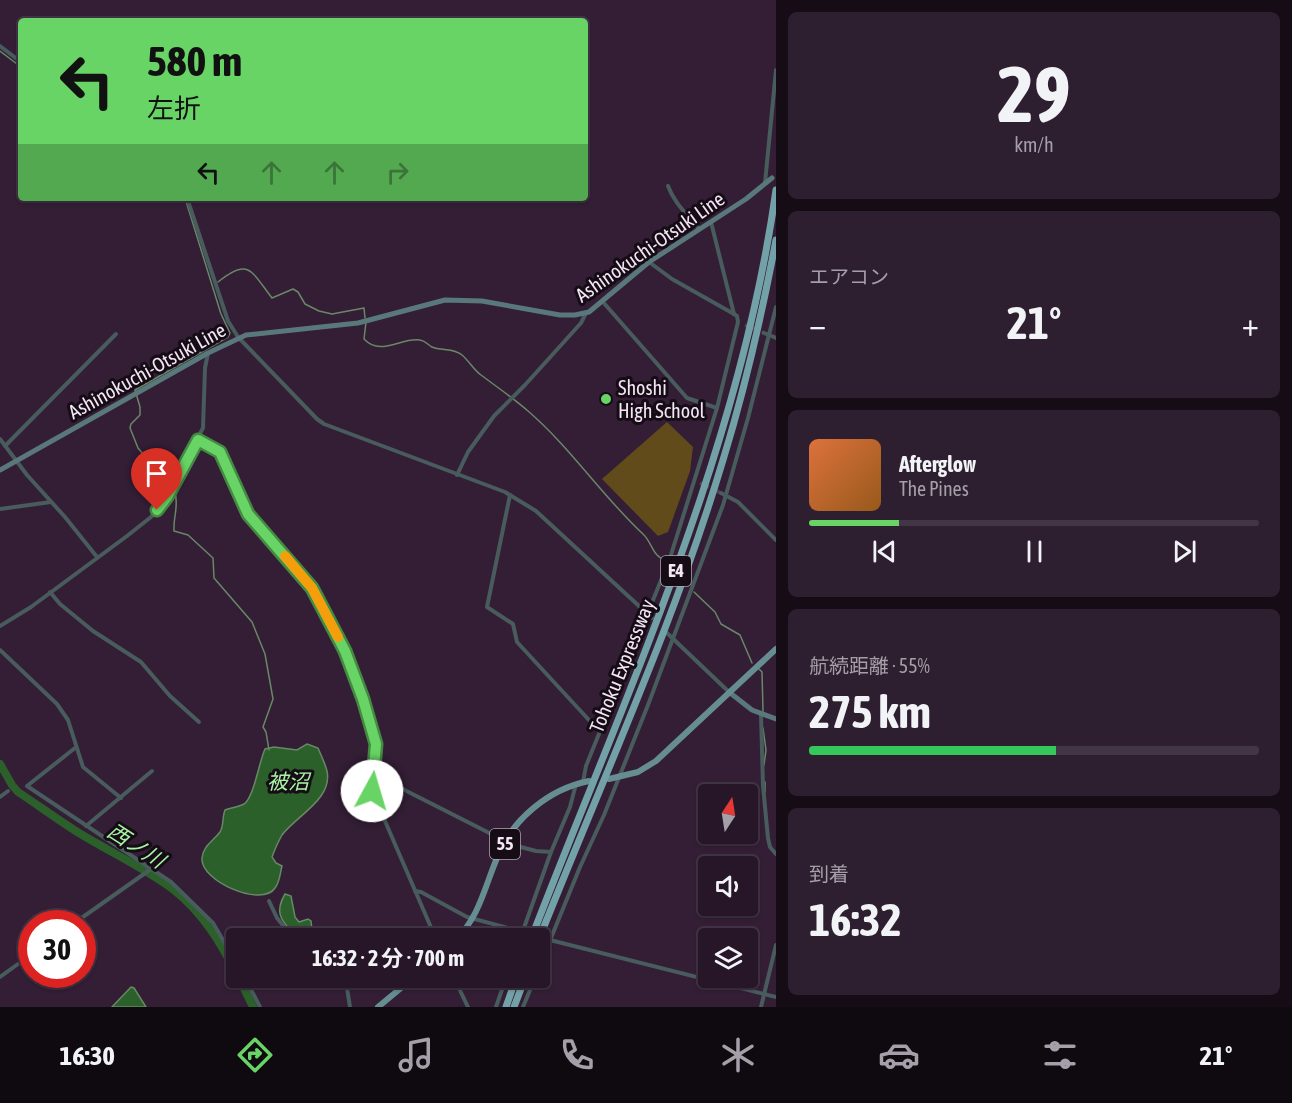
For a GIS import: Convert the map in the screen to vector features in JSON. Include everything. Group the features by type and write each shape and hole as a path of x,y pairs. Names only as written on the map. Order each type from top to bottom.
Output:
{"highway":[{"name":"Tohoku Expressway","path":"530,928 655,630 702,498 726,422 749,331 776,190"},
{"name":"Tohoku Expressway","path":"549,928 710,502 742,394 776,240"},
{"path":"506,1007 513,988"},
{"path":"514,1007 521,988"}],"main road":[{"name":"Ashinokuchi-Otsuki Line","path":"0,470 238,337 268,331 358,323 445,300 482,301 560,315 586,313 603,302 649,262 746,199 772,178"},
{"path":"609,779 638,772 656,762 776,649"},
{"path":"729,692 742,705 776,719"},
{"name":"55","path":"466,928 473,918 498,854 519,824 540,802 561,789 583,782"},
{"path":"378,1007 401,988"}],"street":[{"path":"0,46 18,60"},
{"path":"765,183 776,70"},
{"path":"668,186 673,200 686,211 699,229"},
{"path":"188,201 225,316 238,337 314,416 324,424 510,495 536,512 652,618"},
{"path":"711,222 734,314"},
{"path":"529,928 551,852 583,782 585,766 670,558 717,408 738,322 737,316 672,279 649,262"},
{"path":"603,302 687,398 717,408"},
{"path":"550,928 620,777 674,639 726,495 776,307"},
{"path":"457,475 468,452 487,425 573,332 586,313"},
{"path":"738,322 745,325"},
{"path":"764,333 776,338"},
{"path":"5,446 116,334"},
{"path":"0,626 134,531 162,504 198,440 204,418 205,368 208,353"},
{"path":"0,439 97,557"},
{"path":"198,440 220,452 248,514 312,588 345,651 375,736 377,749 372,791 431,928"},
{"path":"693,480 700,483"},
{"path":"721,493 738,502 776,540"},
{"path":"510,495 487,607 513,624 517,642 600,732"},
{"path":"0,508 51,502"},
{"path":"51,592 60,604 93,631 141,662 170,696 199,722"},
{"path":"667,633 729,692"},
{"path":"0,650 60,708 68,720 75,748 86,770 121,798"},
{"path":"761,714 763,786 768,838 770,847 776,854"},
{"path":"75,748 27,786 171,882 206,914 226,944"},
{"path":"86,826 152,771"},
{"path":"373,774 522,848 551,852"},
{"path":"0,797 8,791"},
{"path":"93,910 151,869"},
{"path":"415,891 422,892 473,918 505,928"},
{"path":"269,901 277,918 287,928"},
{"path":"550,940 776,997"},
{"path":"761,1007 776,945"},
{"path":"0,977 18,964"},
{"path":"250,988 260,1007"},
{"path":"347,988 350,1007"},
{"path":"459,988 468,1007"},
{"path":"496,1007 503,988"},
{"path":"523,1007 531,988"}],"shaded area":[{"path":"667,422 693,447 690,471 668,532 658,536 602,479"}],"water":[{"name":"被沼","path":"307,744 318,748 327,771 327,781 319,799 288,828 278,843 272,857 282,866 277,886 268,893 258,895 233,889 221,883 204,867 202,858 206,847 221,830 225,810 242,805 248,800 265,749 274,747 297,750"},
{"path":"285,894 291,896 295,917 299,922 308,919 311,921 312,928 288,928 280,914 281,902"},
{"path":"131,987 146,1007 112,1007"}],"waterway":[{"path":"0,51 18,65"},
{"path":"186,201 221,314 230,333 228,337 135,390 140,415 130,428 138,448 148,460 140,476 166,492 175,492 174,531 188,535 213,558 214,578 252,622 265,654 273,699 263,727 269,750"},
{"path":"218,282 237,270 249,270 272,298 293,289 298,292 305,304 319,311 332,314 364,308 365,318"},
{"path":"366,322 364,339 371,344 384,346 420,340 432,347 455,351 462,355 478,373 544,425 646,537 655,553 666,560"},
{"path":"694,592 715,612 721,624 740,635 752,663"},
{"path":"759,669 762,672 763,711"},
{"path":"763,728 766,750 764,765"},
{"name":"西ノ川","path":"0,764 18,792 79,833 151,874 174,890 210,929 226,955"},
{"path":"765,782 765,792"},
{"name":"西ノ川","path":"244,988 253,1007"}],"tunnel":[{"path":"745,325 764,333"},
{"path":"700,483 721,493"}],"slow traffic":[{"path":"285,556 312,588 338,637"}],"place":[{"name":"Shoshi High School","path":"606,399"}],"route":[{"path":"157,510 167,497 198,440 220,452 248,514 312,588 345,651 375,736 377,749 372,791"}]}
